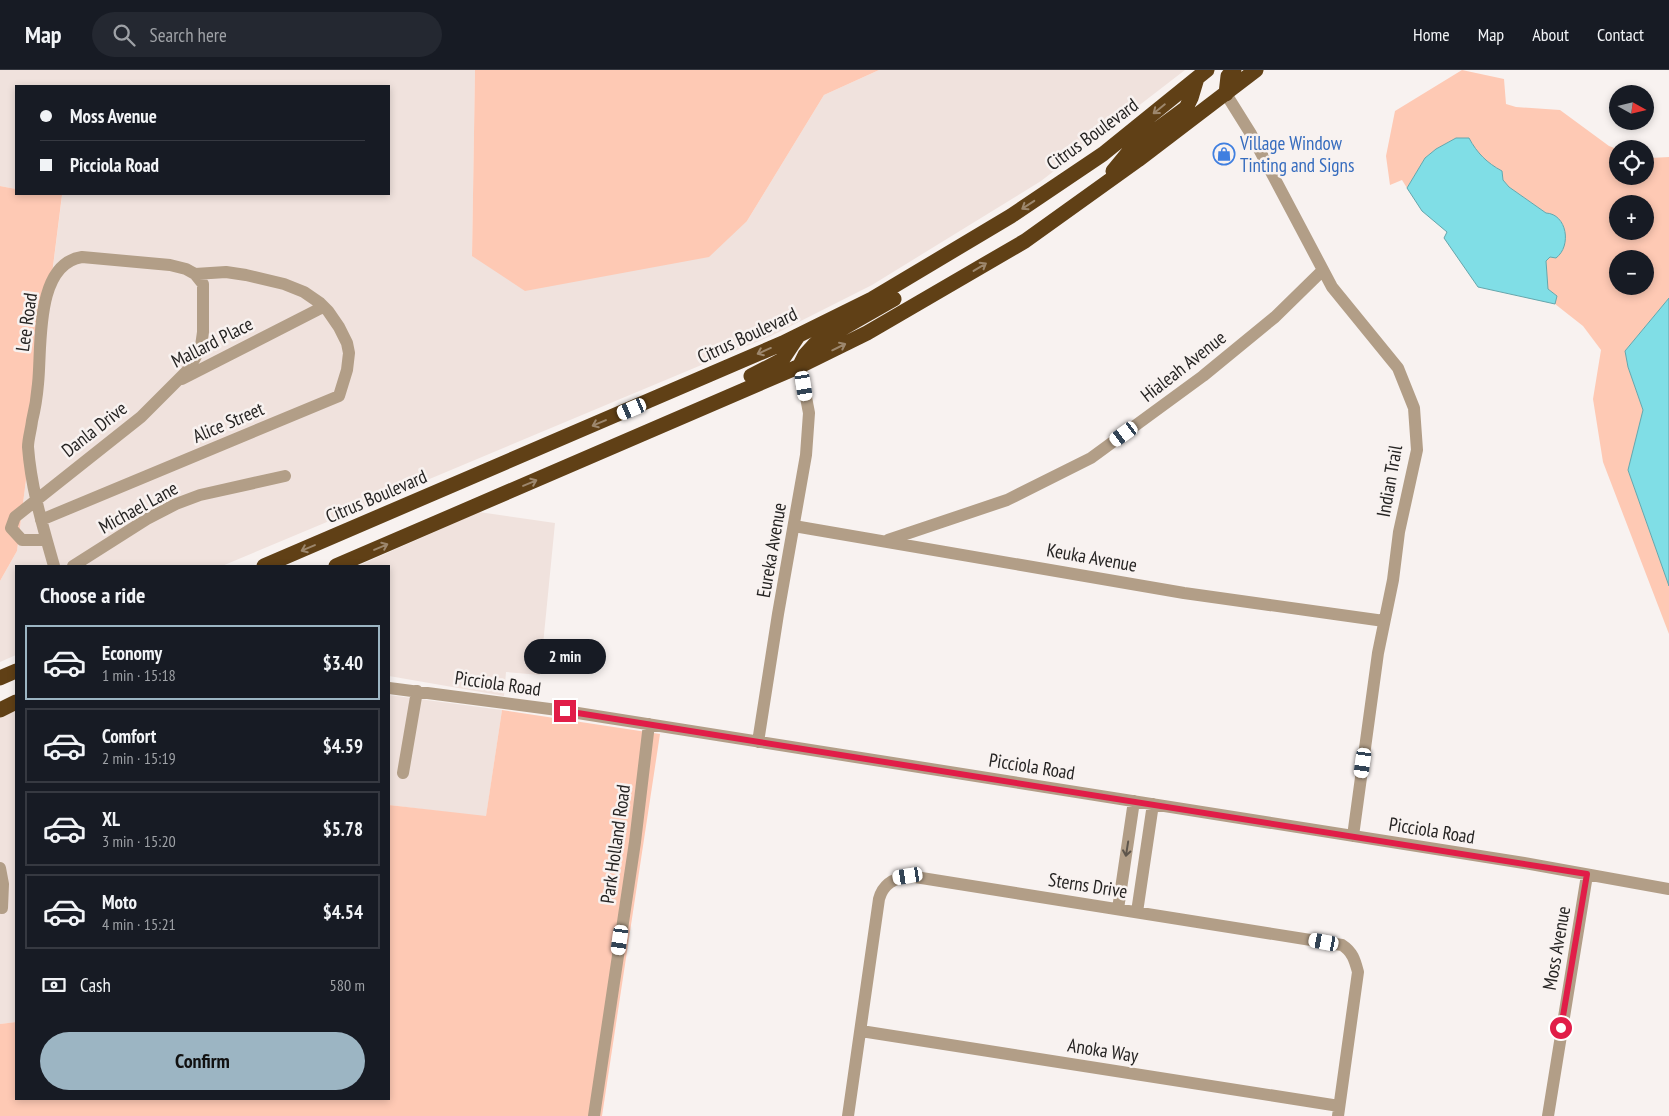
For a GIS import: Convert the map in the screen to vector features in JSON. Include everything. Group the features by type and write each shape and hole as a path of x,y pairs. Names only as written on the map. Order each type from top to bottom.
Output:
{"highway":[{"path":"1226,94 1228,76 1234,70"},
{"path":"338,565 800,366 875,329 1025,240 1226,94 1256,70"},
{"path":"1098,188 1132,148 1186,108 1202,74"},
{"name":"Citrus Boulevard","path":"266,565 783,343 872,299 1025,206 1103,154 1202,74"},
{"path":"800,366 805,355 815,344 909,290 945,256"},
{"path":"647,433 703,397 763,371 782,360 800,333"},
{"path":"0,678 15,672"},
{"path":"0,710 15,702"}],"street":[{"name":"Indian Trail","path":"1226,94 1251,134 1332,287 1398,368 1414,408 1417,450 1399,532 1378,653 1353,836"},
{"name":"Lee Road","path":"54,565 36,502 28,444 38,380 42,319 50,286 55,275 63,266 74,258 82,257 162,264 186,269 195,274 226,272 284,284 304,292 323,306"},
{"name":"Hialeah Avenue","path":"886,540 1007,500 1092,458 1204,376 1275,317 1323,270"},
{"name":"Mallard Place","path":"173,384 187,370 201,346 204,314 203,284 195,274"},
{"name":"Mallard Place","path":"173,384 323,306"},
{"name":"Alice Street","path":"40,520 339,396 347,370 349,353 347,343 339,327 323,306"},
{"name":"Eureka Avenue","path":"758,742 806,455 809,413 800,366"},
{"name":"Danla Drive","path":"46,540 22,540 11,528 15,517 36,502 69,472 141,417 173,384"},
{"name":"Michael Lane","path":"75,565 111,544 147,519 176,504 200,495 285,476"},
{"name":"Keuka Avenue","path":"794,526 886,540 1184,592 1384,621"},
{"name":"Picciola Road","path":"390,688 649,724 1587,874 1669,890"},
{"path":"403,773 418,691"},
{"name":"Park Holland Road","path":"594,1116 635,842 649,724"},
{"path":"1118,909 1134,801"},
{"path":"1137,912 1154,804"},
{"path":"0,868 3,884 2,908"},
{"name":"Moss Avenue","path":"1548,1116 1587,874"},
{"name":"Sterns Drive","path":"848,1116 879,899 881,892 889,883 898,878 908,876 1342,946 1349,950 1355,960 1358,972 1339,1111"},
{"name":"Anoka Way","path":"861,1032 1339,1111"}],"shaded area":[{"path":"0,70 475,70 472,256 747,221 824,95 879,70 1185,70 1041,181 872,285 771,336 224,565 15,565 15,655 0,662 0,581 17,551 62,196 56,195 390,195 390,85 15,85 15,189 0,186"},
{"path":"475,70 879,70 824,95 747,221 709,257 525,291 472,256"},
{"path":"1462,70 1504,79 1506,104 1516,107 1560,110 1609,146 1609,185 1654,185 1654,158 1669,157 1669,298 1625,351 1628,367 1643,410 1628,470 1669,586 1669,634 1603,462 1593,399 1601,350 1583,326 1555,304 1557,296 1548,289 1546,260 1550,257 1556,258 1561,253 1565,239 1563,225 1559,219 1546,213 1509,187 1503,180 1502,171 1483,157 1469,138 1456,138 1436,149 1425,158 1407,188 1402,180 1390,185 1386,156 1395,111"},
{"path":"0,186 15,189 15,195 62,195 17,551 0,581"},
{"path":"479,512 555,523 540,675 506,672 504,696 390,676 390,565 360,565"},
{"path":"390,695 502,710 486,817 390,805"},
{"path":"15,709 15,1022 0,1024 0,716"},
{"path":"502,710 660,734 602,1116 0,1116 0,1024 15,1022 15,1100 390,1100 390,805 486,816"}],"water":[{"path":"1456,138 1469,138 1483,157 1502,171 1503,180 1509,187 1546,213 1559,219 1563,225 1565,239 1561,253 1556,258 1550,257 1546,261 1548,289 1557,296 1555,304 1478,287 1444,238 1447,232 1422,211 1407,188 1425,158 1436,149"},
{"path":"1669,298 1669,586 1628,470 1643,410 1628,367 1625,351"}],"place":[{"name":"Village Window Tinting and Signs","path":"1224,154"}],"route":[{"path":"565,711 1587,874 1561,1028"}]}
